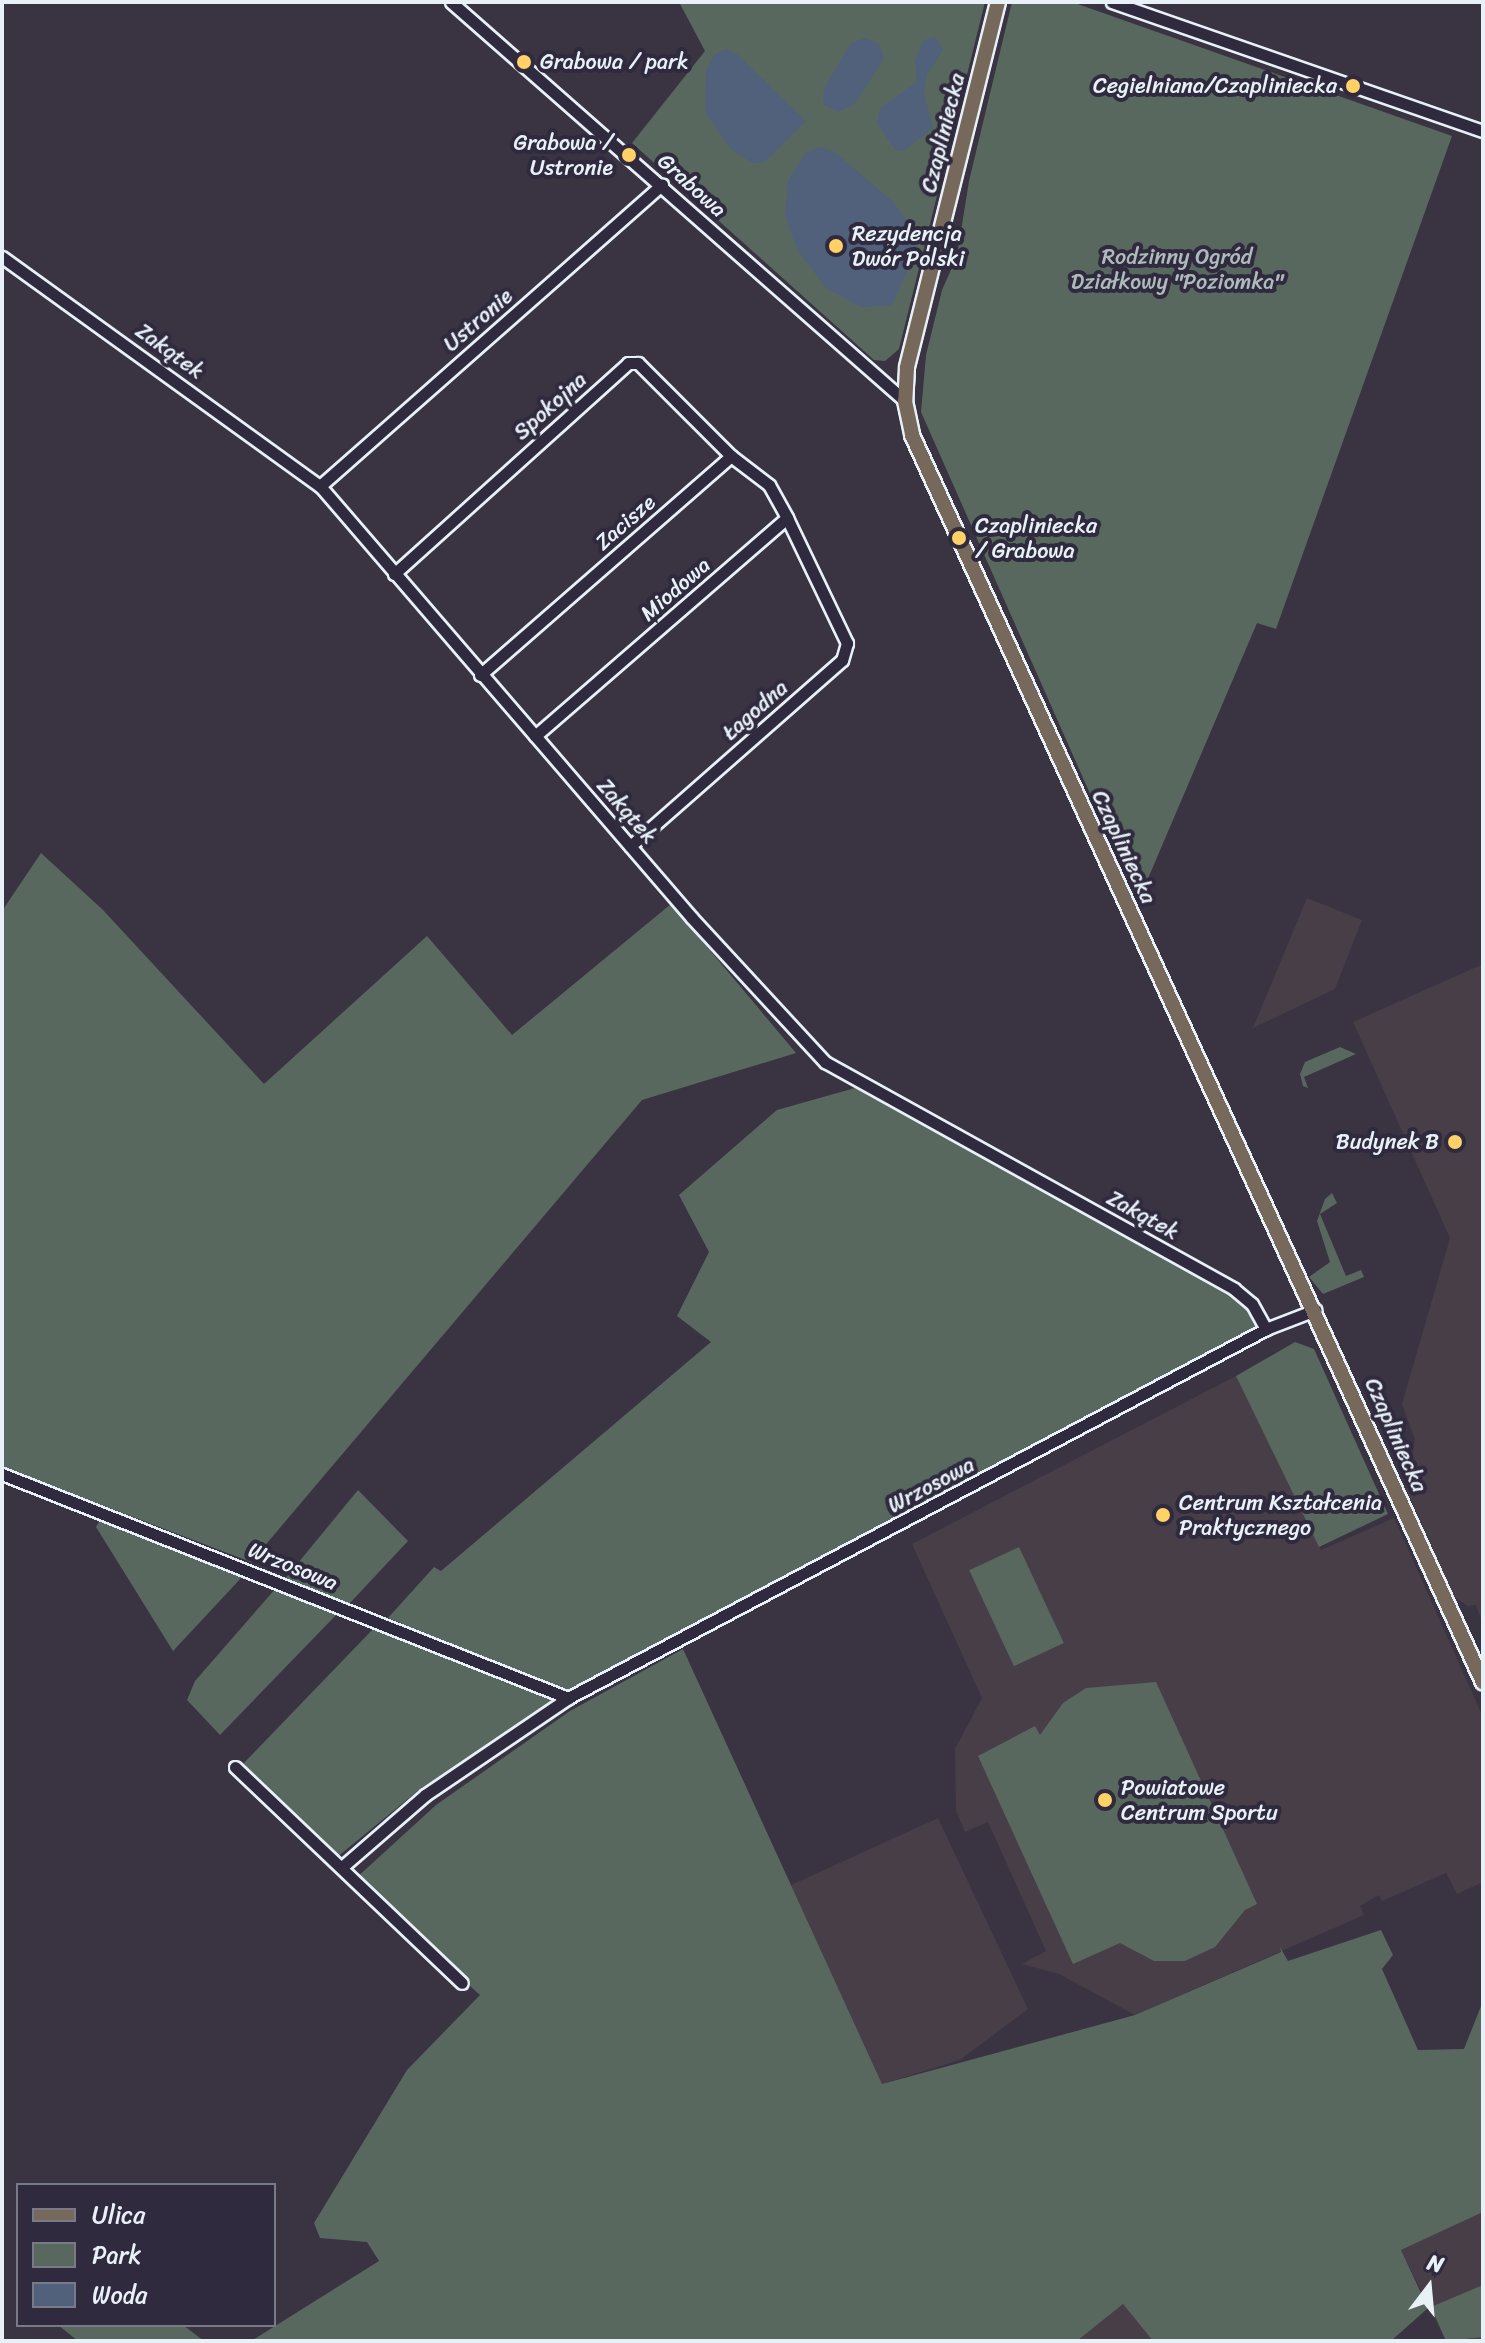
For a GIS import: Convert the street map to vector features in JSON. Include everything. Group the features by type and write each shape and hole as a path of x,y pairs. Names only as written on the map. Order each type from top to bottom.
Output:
{"main road":[{"name":"Czapliniecka","path":"998,2 909,357 905,401 929,473 1483,1682"}],"street":[{"name":"Grabowa","path":"451,2 905,401"},
{"path":"1112,2 1483,131"},
{"name":"Ustronie","path":"320,486 662,185"},
{"name":"Zakątek","path":"2,257 320,486 480,675 825,1062 1234,1289 1252,1304 1266,1329"},
{"name":"Spokojna","path":"394,574 628,363 638,363 731,456"},
{"path":"731,456 769,485 787,518"},
{"name":"Zacisze","path":"480,675 731,456"},
{"name":"Łagodna","path":"630,846 842,660 847,643 821,580 787,518"},
{"name":"Miodowa","path":"535,736 787,518"},
{"name":"Wrzosowa","path":"342,1867 425,1795 568,1698 1266,1329 1315,1310"},
{"name":"Wrzosowa","path":"2,1474 568,1698"},
{"path":"235,1767 462,1983"}],"shaded area":[{"path":"1307,898 1362,920 1335,989 1253,1028"},
{"path":"1483,964 1483,1624 1476,1605 1468,1606 1454,1597 1406,1489 1415,1440 1402,1404 1450,1238 1353,1022"},
{"path":"1236,1376 1321,1550 1394,1518 1483,1717 1483,1882 1457,1894 1446,1873 1382,1901 1379,1895 1360,1906 1364,1915 1135,2015 1059,1974 1022,1964 1046,1951 988,1822 965,1832 956,1811 955,1749 982,1698 912,1544"},
{"path":"938,1818 1028,2009 960,2060 882,2084 791,1885"},
{"path":"1483,2212 1483,2341 1446,2341 1401,2250"},
{"path":"1123,2304 1153,2341 1077,2341"}],"green space":[{"name":"Rezydencja Dwór Polski","path":"679,2 985,2 899,349 885,361 874,360 632,143 705,51"},
{"name":"Rodzinny Ogród Działkowy \"Poziomka\"","path":"1012,2 1072,2 1452,136 1276,629 1257,623 1138,902 921,412 926,355 942,290 957,256 969,181"},
{"path":"41,853 103,910 264,1084 427,936 512,1035 671,904 796,1053 642,1100 251,1562 2,1467 2,911"},
{"path":"1340,1047 1356,1054 1304,1077 1308,1088 1303,1086 1300,1074 1305,1062"},
{"path":"855,1088 1229,1291 1247,1309 1257,1329 568,1692 388,1618 434,1567 441,1571 711,1342 677,1316 709,1252 679,1195 777,1110"},
{"path":"1332,1193 1337,1203 1320,1214 1346,1276 1361,1270 1364,1277 1323,1294 1309,1277 1330,1262 1317,1221 1325,1199"},
{"path":"1295,1342 1314,1349 1388,1514 1319,1547 1236,1376"},
{"path":"358,1490 408,1541 349,1604 284,1580"},
{"path":"103,1515 243,1576 173,1651 96,1527"},
{"path":"1019,1547 1064,1643 1014,1666 969,1570"},
{"path":"276,1588 338,1613 220,1735 187,1700 195,1681"},
{"path":"375,1627 557,1699 420,1789 336,1858 242,1765"},
{"path":"683,1649 882,2084 1135,2015 1281,1952 1280,1947 1288,1961 1381,1930 1393,1955 1382,1969 1418,2050 1464,2049 1483,2001 1483,2212 1401,2250 1428,2308 1391,2341 1153,2341 1123,2304 1077,2341 251,2341 379,2261 367,2242 320,2238 314,2223 407,2070 480,1995 354,1880 436,1805 570,1711"},
{"name":"Powiatowe Centrum Sportu","path":"1156,1682 1257,1904 1245,1910 1215,1947 1185,1961 1154,1961 1120,1943 1073,1964 978,1756 1035,1726 1040,1735 1063,1703 1086,1688"},
{"path":"1483,2285 1483,2337 1446,2341 1431,2307"},
{"path":"60,2327 186,2327 204,2341 78,2341"}],"water":[{"path":"935,37 943,50 927,74 924,94 933,127 904,151 895,150 877,123 880,108 917,82 915,61 923,41"},
{"path":"865,38 879,44 884,58 854,104 838,112 823,104 824,89 851,43"},
{"path":"725,49 738,55 806,121 765,162 753,163 732,150 705,112 706,71 714,55"},
{"path":"820,147 835,152 893,202 914,230 915,253 892,305 861,307 826,288 797,249 785,214 788,182 805,153"}],"place":[{"name":"Grabowa / park","path":"524,62"},
{"name":"Cegielniana/Czapliniecka","path":"1353,86"},
{"name":"Grabowa / Ustronie","path":"629,155"},
{"name":"Rezydencja Dwór Polski","path":"836,246"},
{"name":"Czapliniecka / Grabowa","path":"959,538"},
{"name":"Budynek B","path":"1455,1142"},
{"name":"Centrum Kształcenia Praktycznego","path":"1163,1515"},
{"name":"Powiatowe Centrum Sportu","path":"1105,1800"}]}
